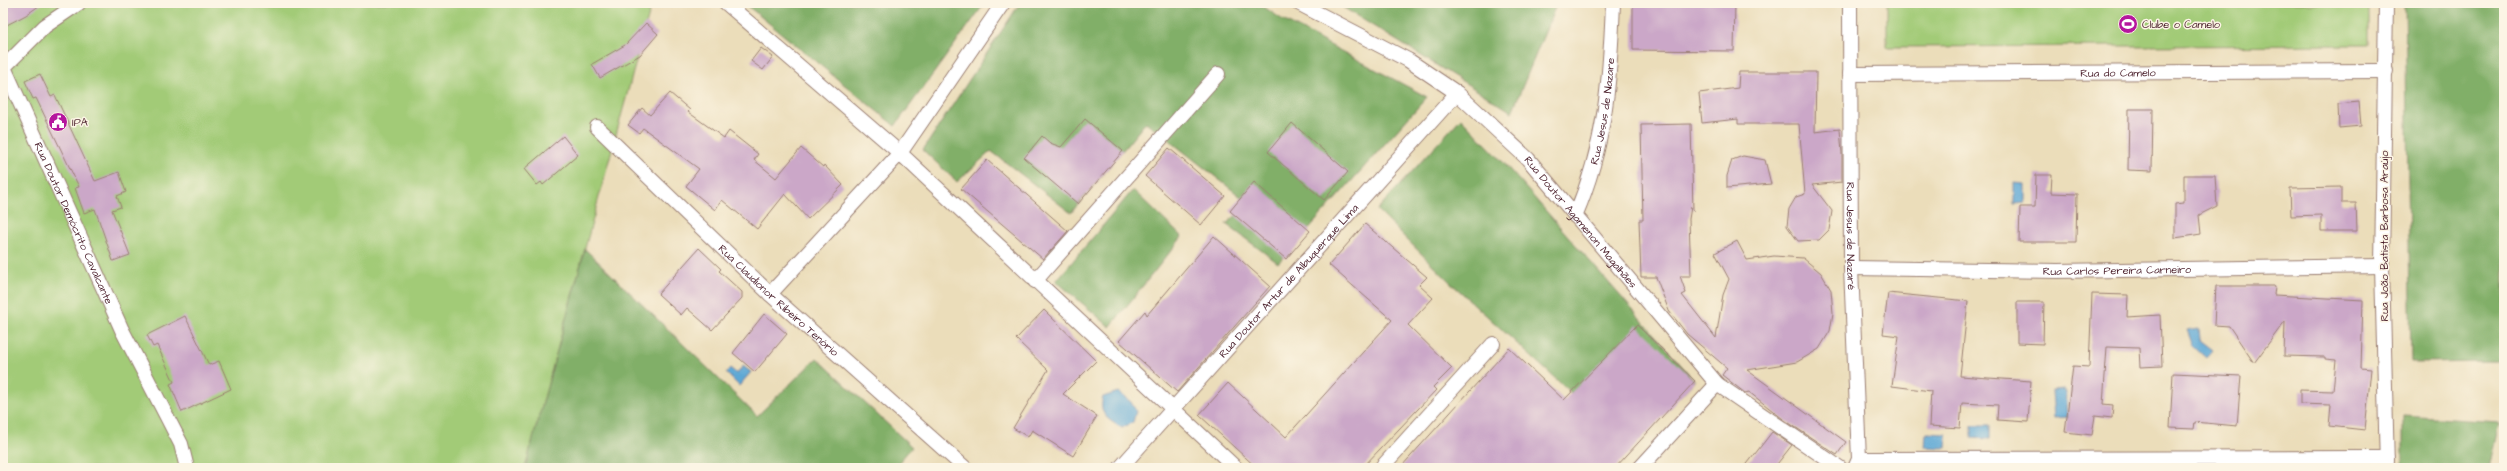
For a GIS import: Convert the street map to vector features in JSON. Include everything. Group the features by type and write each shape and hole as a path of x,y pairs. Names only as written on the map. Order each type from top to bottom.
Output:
{"street":[{"name":"Rua Doutor Demócrito Cavalcante","path":"79,3 45,26 4,67 122,330 181,444 187,468"},
{"path":"770,294 900,153 1003,3"},
{"name":"Rua Doutor Agamenon Magalhães","path":"1298,3 1408,60 1439,79 1457,93 1528,159 1717,384 1840,468"},
{"name":"Rua Jesus de Nazare","path":"1575,216 1585,192 1600,142 1609,87 1613,3"},
{"name":"Rua Jesus de Nazaré","path":"1850,3 1851,268 1856,463"},
{"name":"Rua João Batista Barbosa Araújo","path":"2386,3 2382,266 2387,463"},
{"path":"729,4 900,153 1236,468"},
{"name":"Rua do Camelo","path":"1850,74 2386,71"},
{"path":"1035,281 1218,74"},
{"name":"Rua Doutor Artur de Albuquerque Lima","path":"1120,468 1457,93"},
{"name":"Rua Claudionor Ribeiro Tenório","path":"597,127 770,294 965,468"},
{"name":"Rua Carlos Pereira Carneiro","path":"1851,268 2057,270 2382,266"},
{"path":"1381,468 1493,344"},
{"path":"1640,468 1717,384"},
{"path":"1856,463 2387,463"}],"green space":[{"path":"3,3 652,3 525,468 3,468"},
{"path":"744,3 985,3 895,126"},
{"path":"1020,3 1258,3 1283,20 1427,97 1278,263 1226,224 1250,204 1146,122 1071,213 991,151 957,182 923,150"},
{"path":"1336,3 1557,3 1512,112"},
{"name":"Clube o Camelo","path":"1887,3 2369,3 2369,45 1887,47"},
{"path":"2405,3 2504,3 2504,361 2411,362"},
{"path":"1461,118 1503,162 1695,381 1630,447 1451,283 1377,210"},
{"path":"1133,190 1182,237 1110,327 1056,281"},
{"path":"585,249 757,416 817,358 912,447 894,468 525,468"},
{"path":"2403,416 2499,422 2489,468 2403,468"}],"water":[{"path":"2014,183 2025,184 2025,203 2014,204"},
{"path":"2199,328 2200,340 2213,350 2206,358 2193,346 2187,330"},
{"path":"743,366 751,372 739,386 726,373 730,368 737,374"},
{"path":"2065,390 2067,417 2054,418 2052,391"},
{"path":"1118,392 1131,402 1136,411 1133,422 1122,428 1103,413 1102,408 1103,397"},
{"path":"1972,425 1990,425 1990,439 1972,438"},
{"path":"1926,433 1947,434 1946,448 1925,447"}],"building":[{"path":"3,3 43,3 26,15 3,27"},
{"path":"1633,3 1735,3 1734,51 1633,50"},
{"path":"646,23 658,34 640,55 600,78 592,64 625,45"},
{"path":"761,48 773,57 763,70 751,61"},
{"path":"1739,72 1816,72 1815,132 1840,129 1842,153 1842,182 1812,185 1832,211 1829,230 1819,240 1798,241 1787,226 1789,209 1796,197 1805,194 1799,124 1738,124 1738,119 1702,123 1699,93 1738,88"},
{"path":"40,74 51,97 55,95 95,181 119,172 126,192 117,196 121,207 112,210 130,255 113,261 95,209 84,213 75,188 79,187 36,98 33,99 25,81"},
{"path":"670,93 690,110 688,112 724,138 729,131 758,154 754,160 776,178 801,148 823,167 824,165 843,185 808,219 785,194 757,229 722,200 715,210 686,186 699,169 643,128 639,133 628,125 642,108 650,115"},
{"path":"2359,102 2361,126 2339,128 2338,104"},
{"path":"2129,109 2153,109 2152,171 2128,170"},
{"path":"1085,119 1123,151 1078,204 1024,158 1042,136 1050,143 1061,147"},
{"path":"1292,123 1348,172 1324,200 1268,152"},
{"path":"1691,124 1693,211 1691,207 1689,219 1691,276 1680,276 1686,293 1682,295 1716,338 1723,295 1729,279 1715,253 1737,241 1747,260 1774,256 1803,258 1821,273 1831,290 1833,313 1830,331 1819,349 1797,362 1747,370 1846,442 1837,455 1783,419 1749,392 1745,393 1722,375 1727,368 1687,334 1669,311 1656,277 1641,277 1639,220 1643,220 1641,125"},
{"path":"563,136 578,155 543,185 541,182 537,185 524,169"},
{"path":"1169,148 1225,196 1201,225 1145,176"},
{"path":"1743,156 1765,160 1771,184 1727,188 1727,176 1732,160"},
{"path":"987,160 1068,231 1043,259 961,189"},
{"path":"2036,175 2052,175 2051,193 2077,194 2076,242 2019,242 2020,207 2035,207"},
{"path":"2184,175 2215,175 2217,206 2199,215 2201,234 2175,238 2175,204 2184,203"},
{"path":"1254,182 1310,231 1286,259 1230,211"},
{"path":"2341,187 2341,203 2356,203 2357,231 2321,231 2321,215 2291,216 2290,188"},
{"path":"1365,224 1427,277 1419,285 1433,298 1408,325 1452,368 1433,387 1436,390 1362,468 1257,468 1199,415 1228,383 1286,437 1392,320 1329,265"},
{"path":"1214,236 1270,286 1177,392 1119,341 1145,311 1147,315"},
{"path":"699,248 721,269 719,271 742,292 742,298 712,330 687,308 681,315 658,294"},
{"path":"2216,286 2275,286 2274,295 2363,300 2361,368 2371,369 2365,430 2329,426 2331,405 2300,404 2300,390 2333,391 2336,360 2325,359 2325,357 2284,356 2285,321 2254,363 2229,326 2214,325"},
{"path":"1888,293 1968,301 1960,376 2031,381 2028,422 1997,420 1998,405 1962,403 1960,428 1929,426 1931,391 1892,386 1899,336 1883,334"},
{"path":"2092,294 2128,295 2127,317 2160,315 2162,366 2140,367 2139,348 2107,347 2103,404 2113,405 2112,418 2095,416 2092,435 2065,432 2073,366 2089,367"},
{"path":"2017,302 2044,302 2043,344 2017,343"},
{"path":"1044,310 1096,361 1063,394 1097,416 1073,456 1032,430 1028,437 1013,428 1048,370 1016,339"},
{"path":"764,314 787,334 755,372 733,353"},
{"path":"185,316 209,365 219,361 231,389 182,412 170,384 174,382 157,345 153,347 147,335"},
{"path":"1637,325 1695,381 1615,468 1400,468 1509,348 1564,400"},
{"path":"2173,373 2241,376 2237,426 2195,422 2194,429 2170,428"},
{"path":"1772,432 1792,445 1774,468 1744,468"}],"place":[{"name":"Clube o Camelo","path":"2128,24"},
{"name":"IPA","path":"58,122"}]}
